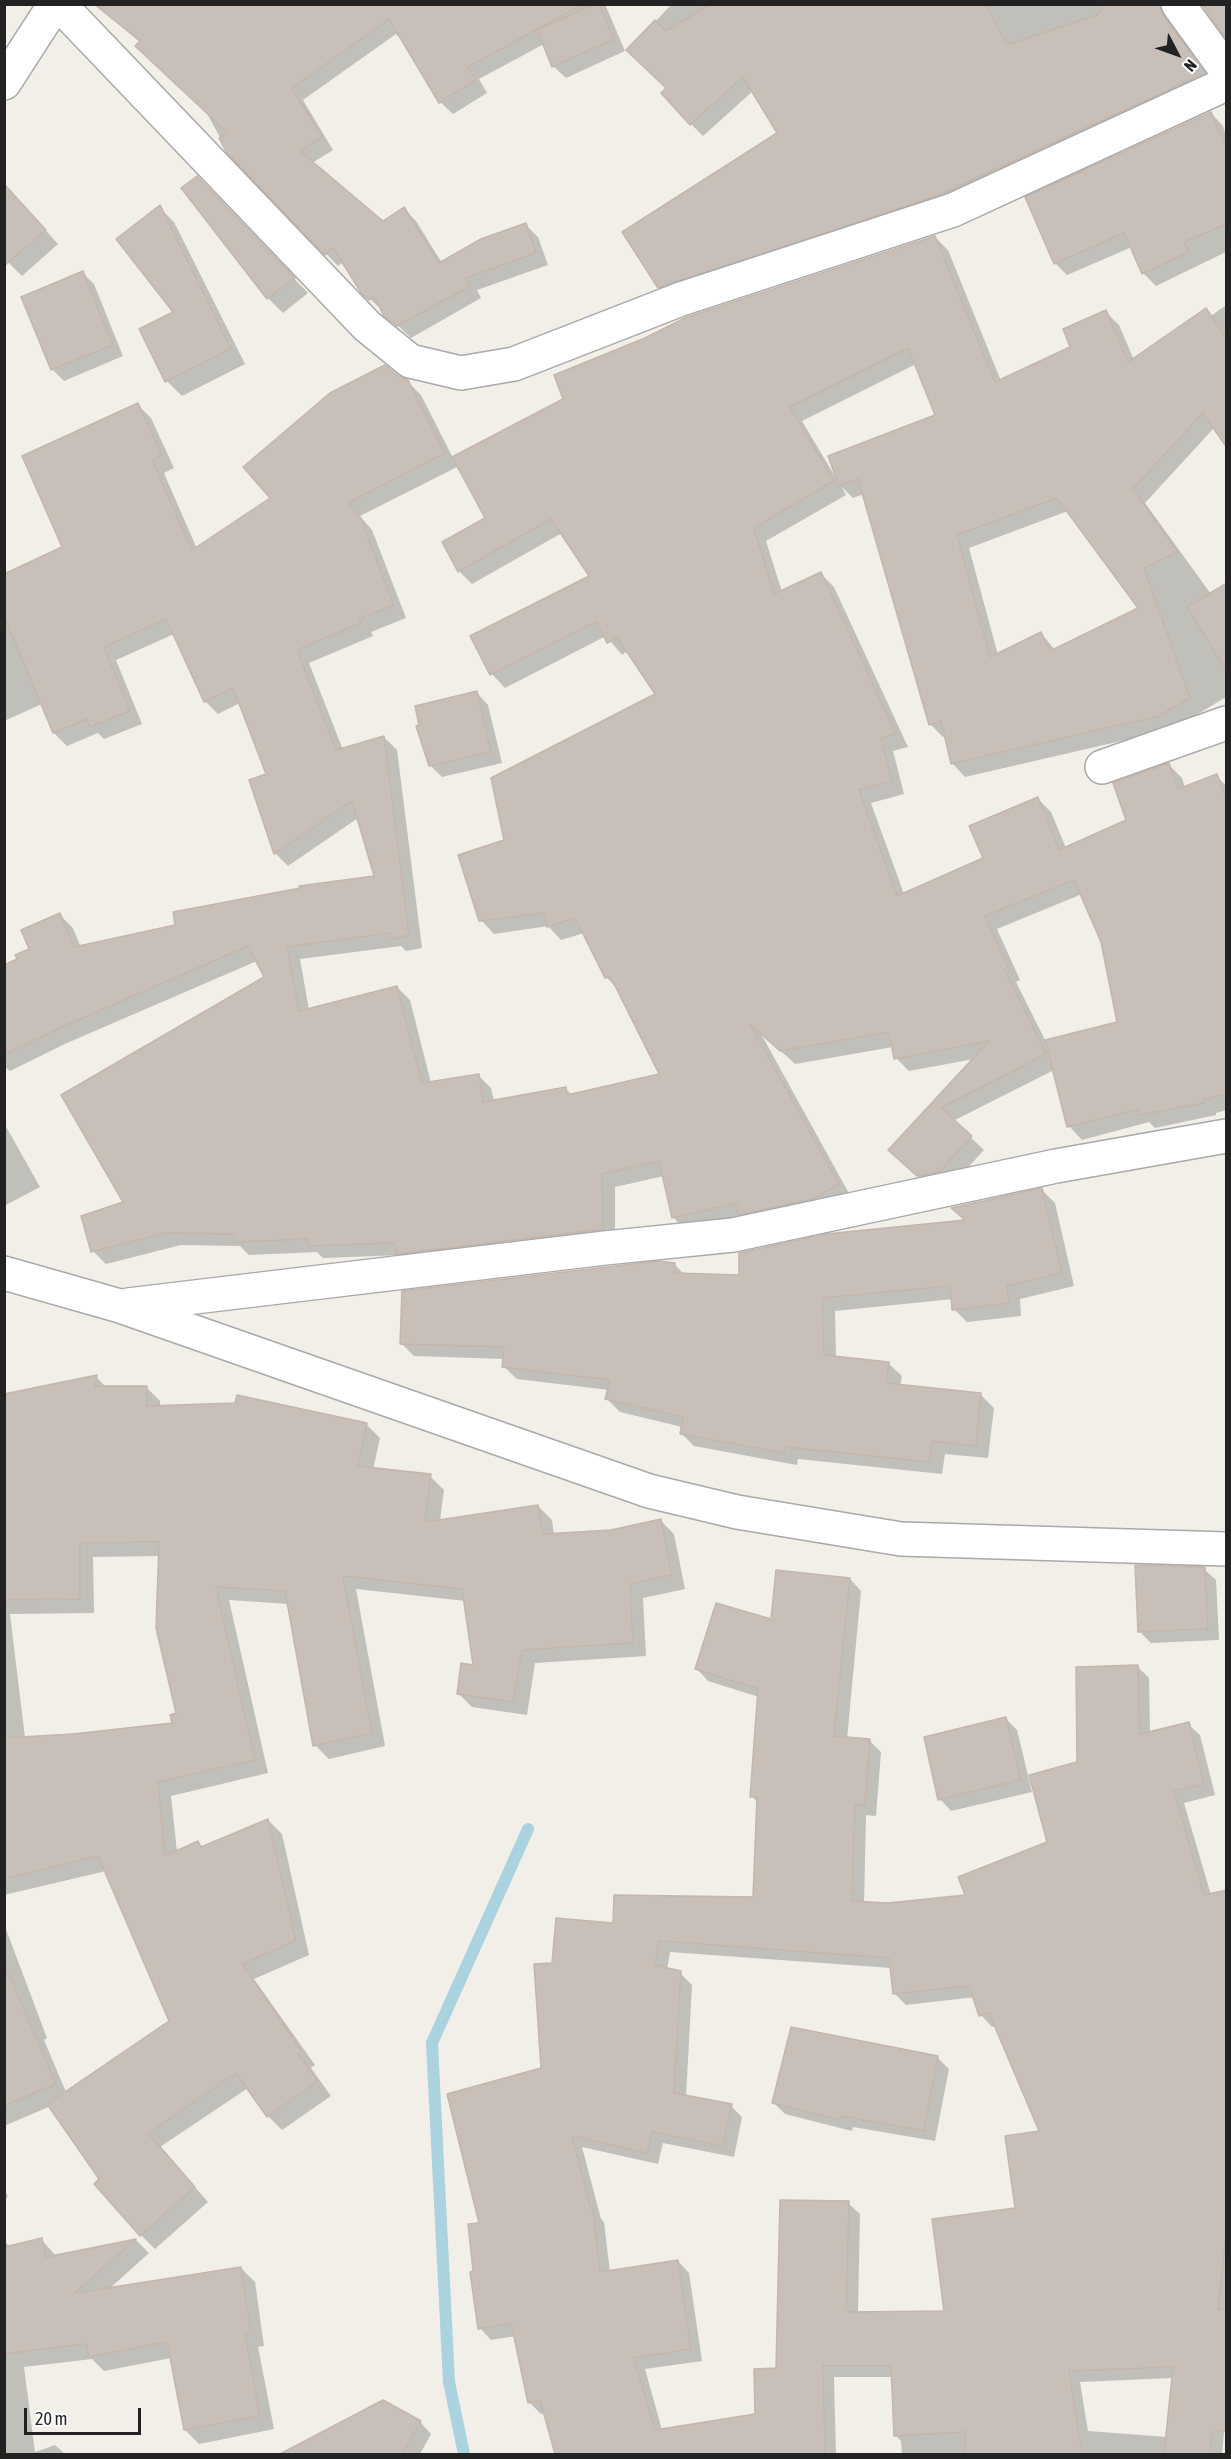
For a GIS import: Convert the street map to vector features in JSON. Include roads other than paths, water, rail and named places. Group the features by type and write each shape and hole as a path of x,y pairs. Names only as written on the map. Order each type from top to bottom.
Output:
{"street":[{"path":"4,83 57,4 367,326 410,361 461,373 514,364 681,299 953,210 1227,84"},
{"path":"1178,4 1227,70"},
{"path":"1102,767 1219,728 1227,723"},
{"path":"120,1306 593,1249 733,1235 1056,1166 1227,1136"},
{"path":"4,1273 120,1306 649,1491 737,1512 901,1539 1227,1549"}],"waterway":[{"path":"464,2454 449,2382 432,2043 528,1829"}]}
